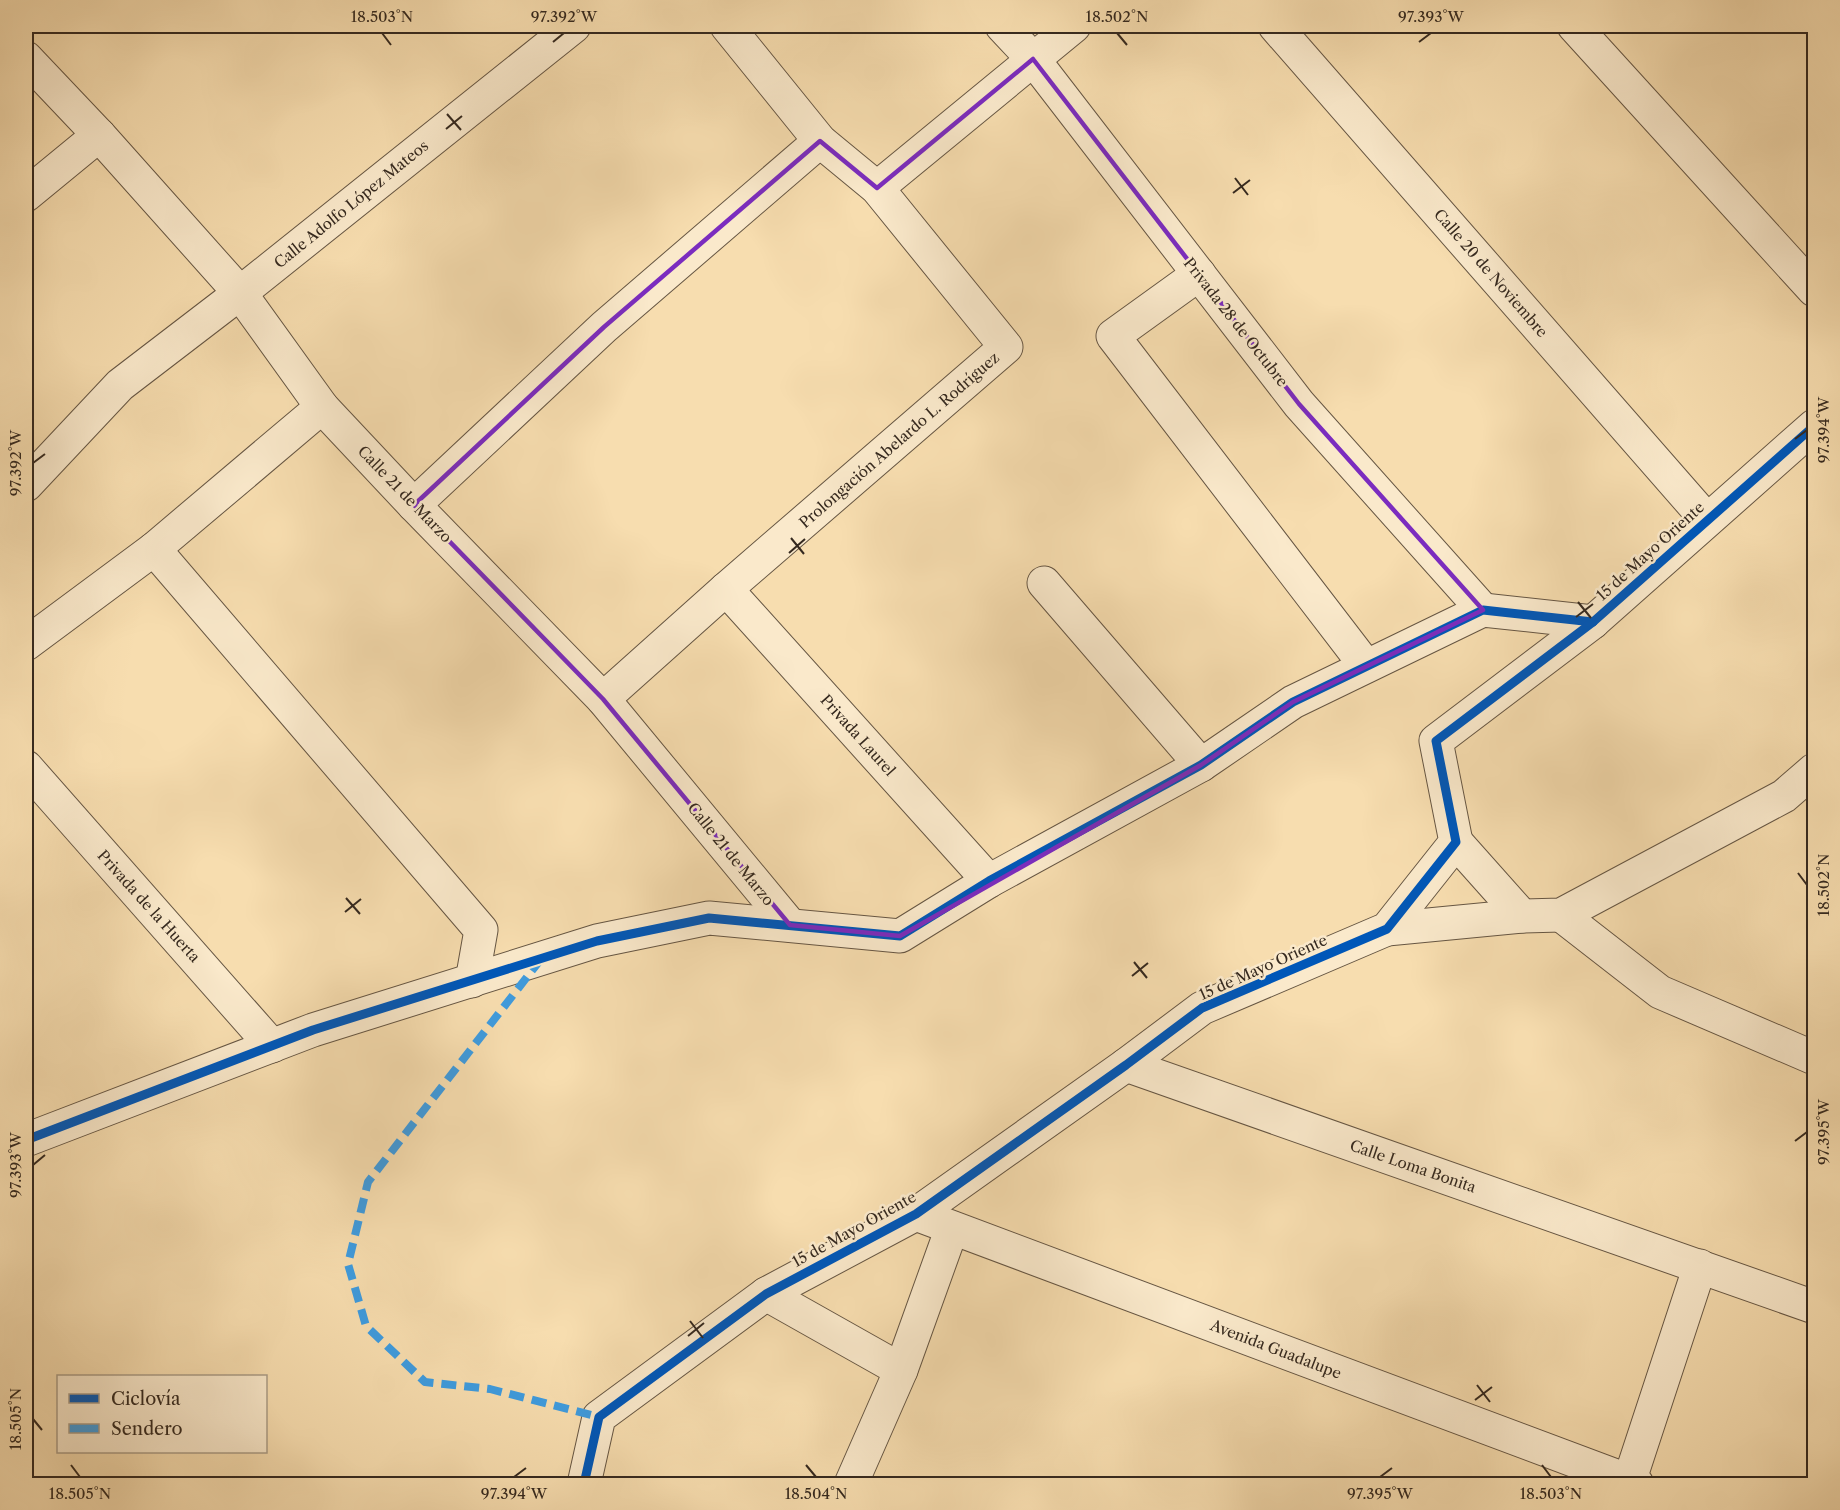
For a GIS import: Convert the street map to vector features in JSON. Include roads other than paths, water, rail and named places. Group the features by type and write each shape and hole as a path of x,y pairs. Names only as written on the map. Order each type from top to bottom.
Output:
{"street":[{"name":"Calle Adolfo López Mateos","path":"26,485 120,385 574,26"},
{"path":"727,26 820,141 877,188 1074,26"},
{"name":"Privada 28 de Octubre","path":"1002,26 1034,59 1299,404 1483,610"},
{"name":"Calle 20 de Noviembre","path":"1275,26 1707,520"},
{"path":"1574,26 1815,290"},
{"name":"Calle 21 de Marzo","path":"26,58 99,135 240,292 322,407 603,699 790,925"},
{"path":"26,195 99,135"},
{"path":"414,504 603,327 820,141"},
{"name":"Prolongación Abelardo L. Rodríguez","path":"603,699 726,589 1006,347 877,188"},
{"path":"1199,274 1113,336 1366,666"},
{"path":"26,644 154,549 322,407"},
{"name":"15 de Mayo Oriente","path":"584,1485 599,1416 766,1294 916,1214 1126,1065 1202,1008 1388,929 1455,842 1436,741 1593,622 1815,426"},
{"path":"154,549 481,930 472,981"},
{"path":"1044,583 1201,765"},
{"name":"Privada Laurel","path":"726,589 989,882"},
{"path":"26,1140 313,1030 597,941 710,918 900,936 989,882 1201,765 1293,702 1483,610 1593,622"},
{"name":"Privada de la Huerta","path":"26,767 272,1046"},
{"path":"1388,929 1522,916 1561,915 1784,796 1815,770"},
{"path":"1784,796 1815,807"},
{"path":"1455,842 1522,916"},
{"path":"1561,915 1660,992 1815,1058"},
{"name":"Calle Loma Bonita","path":"1126,1065 1815,1307"},
{"name":"Avenida Guadalupe","path":"916,1214 1633,1483"},
{"path":"851,1485 901,1370 952,1228"},
{"path":"1633,1483 1700,1266"},
{"path":"766,1294 901,1370"}]}
